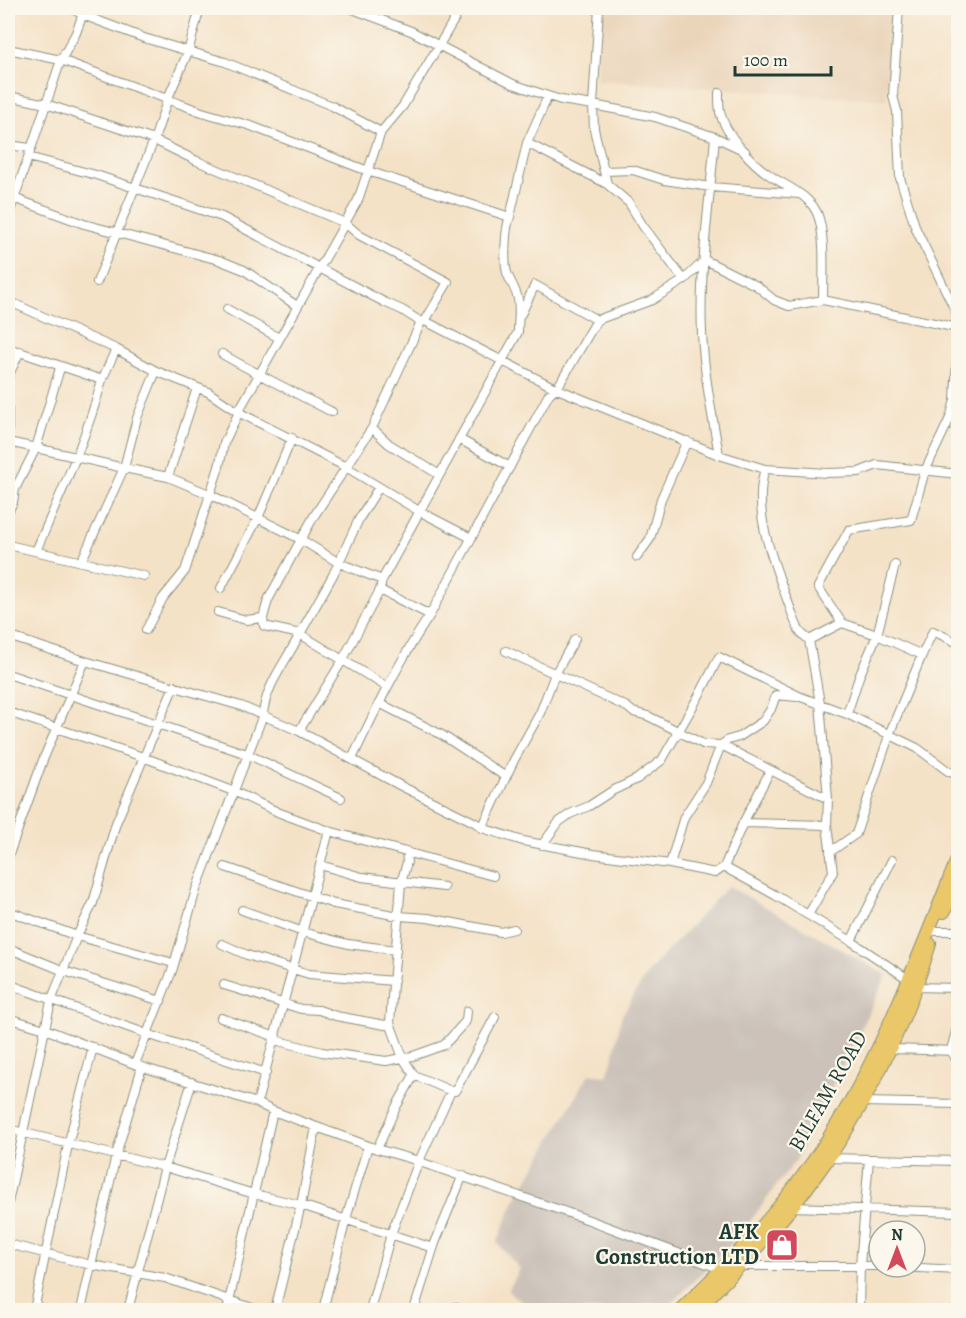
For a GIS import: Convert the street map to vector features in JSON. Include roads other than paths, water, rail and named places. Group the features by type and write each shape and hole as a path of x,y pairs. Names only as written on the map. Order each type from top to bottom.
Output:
{"main road":[{"path":"697,1311 791,1207 828,1158 862,1102 891,1048 958,857"},
{"path":"931,932 958,884"},
{"name":"BILFAM ROAD","path":"680,1311 792,1190 824,1146 914,984"}],"street":[{"path":"71,8 188,52 225,62 332,106 381,132"},
{"path":"97,282 188,52 200,8"},
{"path":"350,8 411,31 513,84 561,100 655,117 715,137 745,151"},
{"path":"146,630 163,598 185,571 219,467 224,443 238,412 358,200 381,132 403,106 459,8"},
{"path":"599,8 593,105 594,129 607,184"},
{"path":"705,260 757,286 774,300 789,306 823,300 958,327 958,316 916,229 900,178 897,111 893,96 899,8"},
{"path":"8,218 11,197 28,157 61,60 76,33 84,11"},
{"path":"8,49 61,60 202,112 291,140 368,171 510,217"},
{"path":"719,93 721,113 728,130 750,159 770,176 801,194 816,211 821,226 823,300"},
{"path":"8,96 46,104 154,140 345,222 359,235 447,282 423,322 372,429 300,539 268,600 263,618 264,626 300,634 387,687"},
{"path":"299,731 342,660 380,590 382,580 518,332 520,310 517,295 506,270 506,226 527,143 548,96"},
{"path":"715,137 702,332 719,455"},
{"path":"527,143 607,184 629,203 643,226 684,280"},
{"path":"8,145 30,148"},
{"path":"28,157 96,175 222,217 555,388 719,455 765,469 828,473 859,472 877,465 958,474"},
{"path":"604,171 633,170 664,180 711,187 801,194"},
{"path":"11,197 57,215 116,233 219,260 244,270 297,306"},
{"path":"352,759 387,687 430,615 549,394 597,320 652,300 684,280 705,260"},
{"path":"238,412 320,267"},
{"path":"518,320 535,285 597,320"},
{"path":"8,301 116,349 156,371 208,392 238,412 346,467 419,512 471,538"},
{"path":"227,309 279,338"},
{"path":"922,655 877,635 842,623 818,587 849,530 911,520 925,471 950,418 955,400 958,335"},
{"path":"8,348 60,368 102,380"},
{"path":"36,551 76,458 93,415 102,380 116,349"},
{"path":"8,376 20,351"},
{"path":"222,354 259,376 332,412"},
{"path":"8,512 13,502 15,489 36,447 60,368"},
{"path":"81,562 124,468 136,418 156,371"},
{"path":"168,477 197,388"},
{"path":"8,409 8,433"},
{"path":"372,429 389,444 438,474"},
{"path":"221,588 258,518 292,438"},
{"path":"459,439 510,467"},
{"path":"637,557 650,539 661,499 687,441"},
{"path":"8,442 168,477 209,494 300,539 339,563 382,580"},
{"path":"765,469 760,484 760,498 766,540 794,619 800,632 809,640 820,704 828,799 827,825 833,872 808,915"},
{"path":"81,1311 116,1155 147,1034 161,1001 196,890 263,715 264,704 271,687 312,615 359,519 379,487"},
{"path":"8,545 144,576"},
{"path":"847,714 859,677 877,635 895,565"},
{"path":"380,590 430,615"},
{"path":"218,612 246,620 263,618"},
{"path":"809,640 842,623"},
{"path":"830,852 855,834 891,730 933,631 958,644"},
{"path":"8,636 241,706 299,731 482,828 542,845 715,873 724,867 743,823 770,771"},
{"path":"482,828 540,713 555,674 575,639"},
{"path":"506,651 627,707 633,712 648,716 703,744 721,745 828,799"},
{"path":"542,845 559,822 570,814 637,779 662,760 719,657 801,697 847,714 917,748 948,771 958,775"},
{"path":"8,857 43,760 85,661"},
{"path":"8,674 247,754 340,798"},
{"path":"8,1203 51,1001 76,936 93,903 116,823 174,686"},
{"path":"670,864 684,817 706,783 721,745 739,737 763,721 776,695 801,697"},
{"path":"379,703 442,735 506,777"},
{"path":"8,712 143,757 329,831 493,876"},
{"path":"743,823 827,825"},
{"path":"257,1103 329,831"},
{"path":"406,851 407,862 401,883 390,1023 403,1058 414,1076 451,1091"},
{"path":"851,941 892,860"},
{"path":"320,865 362,877 444,887"},
{"path":"225,867 334,904 399,916 428,918 501,933 514,929"},
{"path":"724,867 851,941 914,984 958,988"},
{"path":"242,910 303,932 348,944 396,950"},
{"path":"8,911 76,936 173,963"},
{"path":"931,932 958,931"},
{"path":"222,944 247,955 309,974 394,981"},
{"path":"8,948 64,970 161,1001"},
{"path":"8,984 51,1001 266,1073"},
{"path":"224,985 284,1004 385,1025 390,1023"},
{"path":"221,1018 322,1052 386,1061 444,1045 466,1021 467,1011"},
{"path":"370,1311 391,1234 418,1161 451,1091 454,1091 495,1017"},
{"path":"8,1018 418,1161"},
{"path":"958,1024 955,1051 958,1063"},
{"path":"34,1311 68,1145 93,1047"},
{"path":"891,1048 955,1051"},
{"path":"323,1311 346,1219 373,1146 414,1076"},
{"path":"128,1311 165,1167 192,1082"},
{"path":"862,1102 958,1104"},
{"path":"227,1311 273,1111"},
{"path":"275,1311 301,1205 316,1127"},
{"path":"8,1129 165,1167 254,1194 301,1205 434,1248"},
{"path":"373,1146 721,1269"},
{"path":"828,1158 958,1161"},
{"path":"859,1311 860,1265 869,1159"},
{"path":"414,1310 434,1248 463,1175"},
{"path":"791,1207 958,1212"},
{"path":"8,1244 91,1265 175,1281 258,1311"},
{"path":"740,1266 867,1265"},
{"path":"927,1268 958,1270"}],"place":[{"name":"AFK Construction LTD","path":"782,1245"}]}
